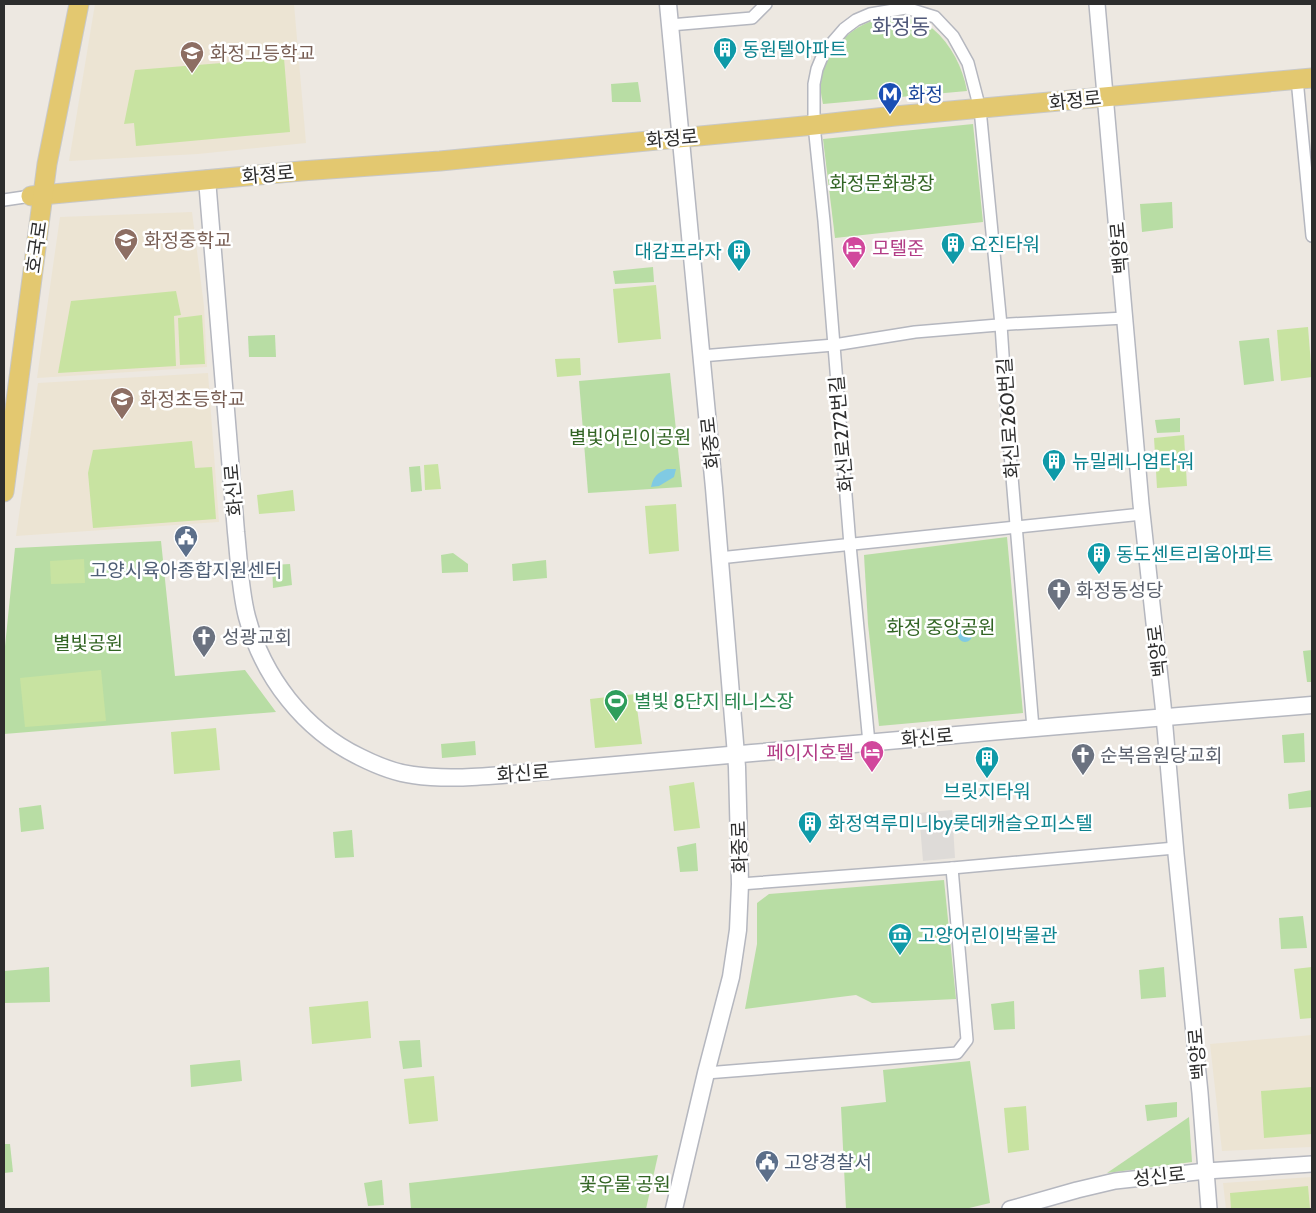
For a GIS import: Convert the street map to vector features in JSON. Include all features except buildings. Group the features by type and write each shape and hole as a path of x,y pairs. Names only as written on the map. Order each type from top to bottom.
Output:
{"main road":[{"name":"호국로","path":"4,492 37,195 36,162 68,4"},
{"name":"호국로","path":"4,418 37,195 47,164 79,4"},
{"name":"화중로","path":"668,4 714,488 736,754 740,884 738,930 731,977 674,1209"},
{"name":"화정로","path":"37,195 208,179 440,161 814,126 895,116 1305,79"},
{"name":"화신로","path":"208,179 241,588 255,642 277,684 300,714 327,738 360,757 411,775 489,775 1312,705"}],"street":[{"path":"670,25 752,18 766,4"},
{"name":"백양로","path":"1097,4 1142,514 1165,717 1197,1055 1209,1209"},
{"name":"화신로260번길","path":"814,126 814,84 817,69 824,52 844,29 856,20 870,14 906,8 935,17 953,36 968,63 980,109 1001,325 1033,728"},
{"path":"1305,79 1312,236"},
{"name":"화신로272번길","path":"814,126 869,743"},
{"path":"4,200 37,195"},
{"path":"701,356 834,345 915,332 1125,318"},
{"path":"719,558 1142,514"},
{"name":"화중로","path":"740,884 1176,848"},
{"path":"706,1073 957,1053 967,1040 952,868"},
{"name":"성신로","path":"1010,1209 1115,1181 1206,1171 1312,1164"}],"shaded area":[{"name":"화정고등학교","path":"95,4 294,4 306,143 198,154 69,161"},
{"name":"화정중학교","path":"192,212 204,306 207,367 37,378 60,217"},
{"name":"화정초등학교","path":"208,373 219,522 16,536 38,383"},
{"path":"952,810 955,858 923,861 919,813"},
{"path":"1312,1035 1312,1147 1222,1151 1210,1044"},
{"path":"1312,1177 1312,1209 1226,1209 1223,1183"}],"green space":[{"path":"907,18 930,27 951,49 963,74 967,91 823,104 822,74 831,54 845,37 872,21"},
{"path":"284,58 290,132 136,146 134,123 124,124 135,70"},
{"path":"638,82 641,102 612,102 611,84"},
{"name":"화정문화광장","path":"973,124 983,222 835,238 823,139"},
{"path":"1172,202 1173,228 1142,232 1140,204"},
{"path":"653,267 654,282 615,284 613,271"},
{"path":"656,285 661,339 618,343 613,289"},
{"path":"176,291 181,315 174,316 176,366 58,373 71,301"},
{"path":"202,315 205,364 180,365 178,318"},
{"path":"1308,327 1312,377 1281,381 1277,330"},
{"path":"275,335 276,357 249,357 248,336"},
{"path":"1269,338 1274,381 1244,385 1239,341"},
{"path":"580,358 581,375 557,377 555,359"},
{"name":"별빛어린이공원","path":"670,373 682,487 588,493 579,381"},
{"path":"1180,418 1180,432 1157,433 1155,420"},
{"path":"1184,435 1187,486 1157,488 1154,438"},
{"path":"192,441 195,468 212,467 216,519 93,528 88,473 93,450"},
{"path":"438,464 441,489 425,490 424,465"},
{"path":"420,466 422,491 411,492 409,467"},
{"path":"293,490 295,511 259,514 257,495"},
{"path":"676,504 679,551 649,554 645,506"},
{"name":"화정 중앙공원","path":"1007,537 1023,713 879,726 868,624 864,555"},
{"name":"별빛공원","path":"161,541 175,676 245,670 276,712 4,734 4,656 15,548"},
{"path":"453,553 468,564 468,572 442,573 441,555"},
{"path":"84,559 85,583 51,584 50,561"},
{"path":"546,560 547,578 513,581 512,564"},
{"path":"290,564 292,585 273,588 272,565"},
{"path":"1312,650 1312,682 1307,682 1303,651"},
{"path":"101,670 106,721 25,727 20,678"},
{"name":"별빛 8단지 테니스장","path":"635,694 642,744 595,748 590,699"},
{"path":"216,728 220,770 174,774 171,732"},
{"path":"1304,733 1305,762 1284,763 1282,735"},
{"path":"475,741 476,755 442,758 441,744"},
{"path":"694,782 700,828 674,831 669,786"},
{"path":"1312,790 1312,807 1289,809 1288,794"},
{"path":"41,805 44,829 21,832 19,808"},
{"path":"352,830 354,857 335,858 333,832"},
{"path":"696,843 698,871 680,872 677,847"},
{"path":"944,880 956,999 872,1003 856,995 745,1009 757,944 757,903 769,894"},
{"path":"1303,916 1307,948 1281,949 1279,918"},
{"path":"49,967 50,1002 4,1003 4,971"},
{"path":"1164,967 1166,997 1141,999 1139,970"},
{"path":"1312,967 1312,1018 1300,1019 1294,969"},
{"path":"368,1001 371,1038 312,1044 309,1007"},
{"path":"1014,1001 1015,1029 994,1030 991,1004"},
{"path":"420,1040 422,1067 403,1069 399,1041"},
{"path":"240,1060 242,1081 191,1087 190,1065"},
{"path":"970,1061 990,1203 965,1209 846,1209 841,1107 886,1102 883,1070"},
{"path":"434,1076 438,1121 409,1124 404,1079"},
{"path":"1312,1087 1312,1134 1264,1138 1261,1091"},
{"path":"1177,1102 1177,1117 1147,1121 1145,1105"},
{"path":"1026,1106 1029,1150 1008,1153 1004,1108"},
{"path":"1189,1117 1192,1162 1107,1173"},
{"path":"4,1144 10,1144 13,1172 4,1173"},
{"name":"꽃우물 공원","path":"658,1155 646,1209 411,1209 409,1183"},
{"path":"382,1180 384,1205 368,1206 364,1183"},
{"path":"1308,1186 1310,1209 1231,1209 1230,1193"}],"water":[{"path":"861,176 869,184 861,192 853,184"},
{"path":"667,469 676,469 674,477 659,486 651,487 656,476"},
{"path":"962,628 968,628 972,635 968,642 962,642 958,638 958,632"}],"place":[{"name":"동원텔아파트","path":"725,70"},
{"name":"화정고등학교","path":"192,74"},
{"name":"화정","path":"890,115"},
{"name":"화정중학교","path":"126,261"},
{"name":"요진타워","path":"953,265"},
{"name":"모텔준","path":"854,269"},
{"name":"대감프라자","path":"739,272"},
{"name":"화정초등학교","path":"122,420"},
{"name":"뉴밀레니엄타워","path":"1054,482"},
{"name":"고양시육아종합지원센터","path":"186,558"},
{"name":"동도센트리움아파트","path":"1099,575"},
{"name":"화정동성당","path":"1059,611"},
{"name":"성광교회","path":"204,658"},
{"name":"별빛 8단지 테니스장","path":"616,722"},
{"name":"페이지호텔","path":"872,773"},
{"name":"순복음원당교회","path":"1083,776"},
{"name":"브릿지타워","path":"987,779"},
{"name":"화정역루미니by롯데캐슬오피스텔","path":"810,844"},
{"name":"고양어린이박물관","path":"900,956"},
{"name":"고양경찰서","path":"767,1183"}],"district":[{"name":"화정동","path":"901,27"}]}
